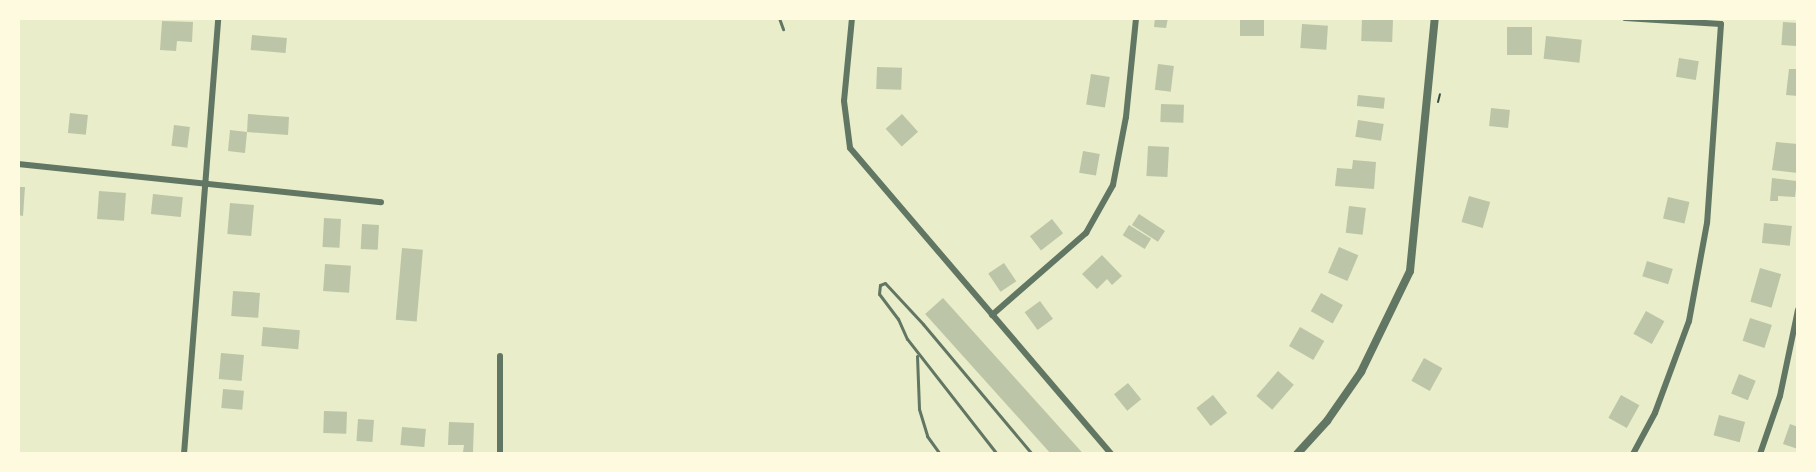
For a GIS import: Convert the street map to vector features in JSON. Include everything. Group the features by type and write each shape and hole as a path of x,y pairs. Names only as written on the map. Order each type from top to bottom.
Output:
{"street":[{"path":"184,454 218,18"},
{"path":"852,18 844,100 850,148 1111,454"},
{"path":"992,315 1086,233 1113,185 1126,117 1136,18"},
{"path":"1297,454 1327,421 1361,372 1410,271 1435,18"},
{"path":"1625,18 1721,24 1707,223 1689,321 1655,413 1633,454"},
{"path":"18,164 206,186 381,202"},
{"path":"1760,454 1780,396 1798,310"},
{"path":"500,356 500,454"}],"lane":[{"path":"779,18 783,29"},
{"path":"997,454 917,354 898,319 879,294 880,285 885,283 923,324 1032,454"},
{"path":"917,354 920,409 927,435 939,454"}],"building":[{"path":"1155,18 1168,18 1166,28 1154,27"},
{"path":"1240,18 1264,18 1264,36 1240,36"},
{"path":"1362,18 1393,19 1392,42 1361,41"},
{"path":"162,21 193,22 192,42 177,41 176,51 160,50"},
{"path":"1783,22 1798,23 1796,46 1781,45"},
{"path":"1302,24 1328,26 1326,50 1300,48"},
{"path":"1507,27 1532,27 1532,55 1507,55"},
{"path":"252,35 287,38 286,53 251,50"},
{"path":"1546,36 1582,40 1579,63 1544,59"},
{"path":"1679,58 1699,61 1696,80 1676,77"},
{"path":"1158,64 1174,66 1171,92 1155,90"},
{"path":"877,67 902,68 901,90 876,89"},
{"path":"1789,69 1798,69 1798,96 1786,95"},
{"path":"1091,74 1110,77 1105,108 1086,105"},
{"path":"1358,95 1385,98 1384,109 1357,106"},
{"path":"1161,104 1184,105 1183,123 1160,122"},
{"path":"1491,108 1510,110 1508,128 1489,126"},
{"path":"70,113 88,115 86,135 68,133"},
{"path":"248,114 289,117 288,135 247,132"},
{"path":"902,114 918,132 902,147 886,129"},
{"path":"1358,120 1384,124 1381,141 1355,137"},
{"path":"174,125 190,127 187,148 171,146"},
{"path":"230,130 247,132 245,153 228,151"},
{"path":"1776,142 1798,144 1798,173 1772,170"},
{"path":"1148,146 1169,147 1167,177 1146,176"},
{"path":"1083,151 1100,154 1096,176 1079,173"},
{"path":"1353,160 1376,162 1374,189 1335,186 1337,168 1352,169"},
{"path":"1772,178 1797,181 1795,197 1778,196 1778,201 1770,201"},
{"path":"18,187 25,187 23,216 18,215"},
{"path":"99,191 126,193 124,221 97,219"},
{"path":"153,194 183,197 181,217 151,214"},
{"path":"1469,196 1490,202 1483,228 1462,222"},
{"path":"1668,197 1689,202 1684,223 1663,218"},
{"path":"230,203 254,205 251,236 227,234"},
{"path":"1349,206 1366,208 1363,235 1346,233"},
{"path":"1139,214 1165,231 1158,242 1132,225"},
{"path":"324,218 341,219 339,248 322,247"},
{"path":"1052,219 1063,233 1041,250 1030,236"},
{"path":"1764,223 1792,226 1790,246 1762,243"},
{"path":"362,224 379,225 378,250 361,249"},
{"path":"1129,225 1151,239 1145,249 1123,235"},
{"path":"1339,247 1358,255 1347,281 1328,273"},
{"path":"402,248 423,250 417,322 396,320"},
{"path":"1102,255 1122,276 1112,285 1107,279 1097,289 1082,274"},
{"path":"1647,261 1673,269 1668,284 1642,276"},
{"path":"1004,263 1016,281 1001,292 988,274"},
{"path":"325,264 351,266 349,293 323,291"},
{"path":"1760,268 1781,274 1772,308 1750,302"},
{"path":"233,291 260,293 258,318 231,316"},
{"path":"1321,293 1343,305 1333,323 1311,311"},
{"path":"943,298 1083,453 1051,454 925,314"},
{"path":"1040,301 1053,319 1038,330 1025,312"},
{"path":"1646,311 1664,321 1652,344 1633,334"},
{"path":"1750,318 1772,325 1764,348 1743,341"},
{"path":"263,327 300,330 298,349 261,346"},
{"path":"1300,327 1324,341 1313,360 1289,346"},
{"path":"221,353 244,355 242,381 219,379"},
{"path":"1424,358 1442,368 1430,391 1411,381"},
{"path":"1278,371 1294,385 1272,410 1256,396"},
{"path":"1739,374 1756,381 1748,400 1731,393"},
{"path":"1128,383 1141,399 1127,411 1114,394"},
{"path":"223,389 244,391 242,410 221,408"},
{"path":"1213,395 1227,413 1211,426 1196,408"},
{"path":"1621,395 1639,405 1627,428 1608,418"},
{"path":"324,411 347,412 346,434 323,433"},
{"path":"1719,415 1745,422 1740,442 1714,435"},
{"path":"358,419 374,420 372,442 356,441"},
{"path":"449,422 474,423 473,452 463,452 464,445 448,445"},
{"path":"1790,424 1798,427 1798,449 1783,444"},
{"path":"402,427 426,429 424,447 400,445"}]}
